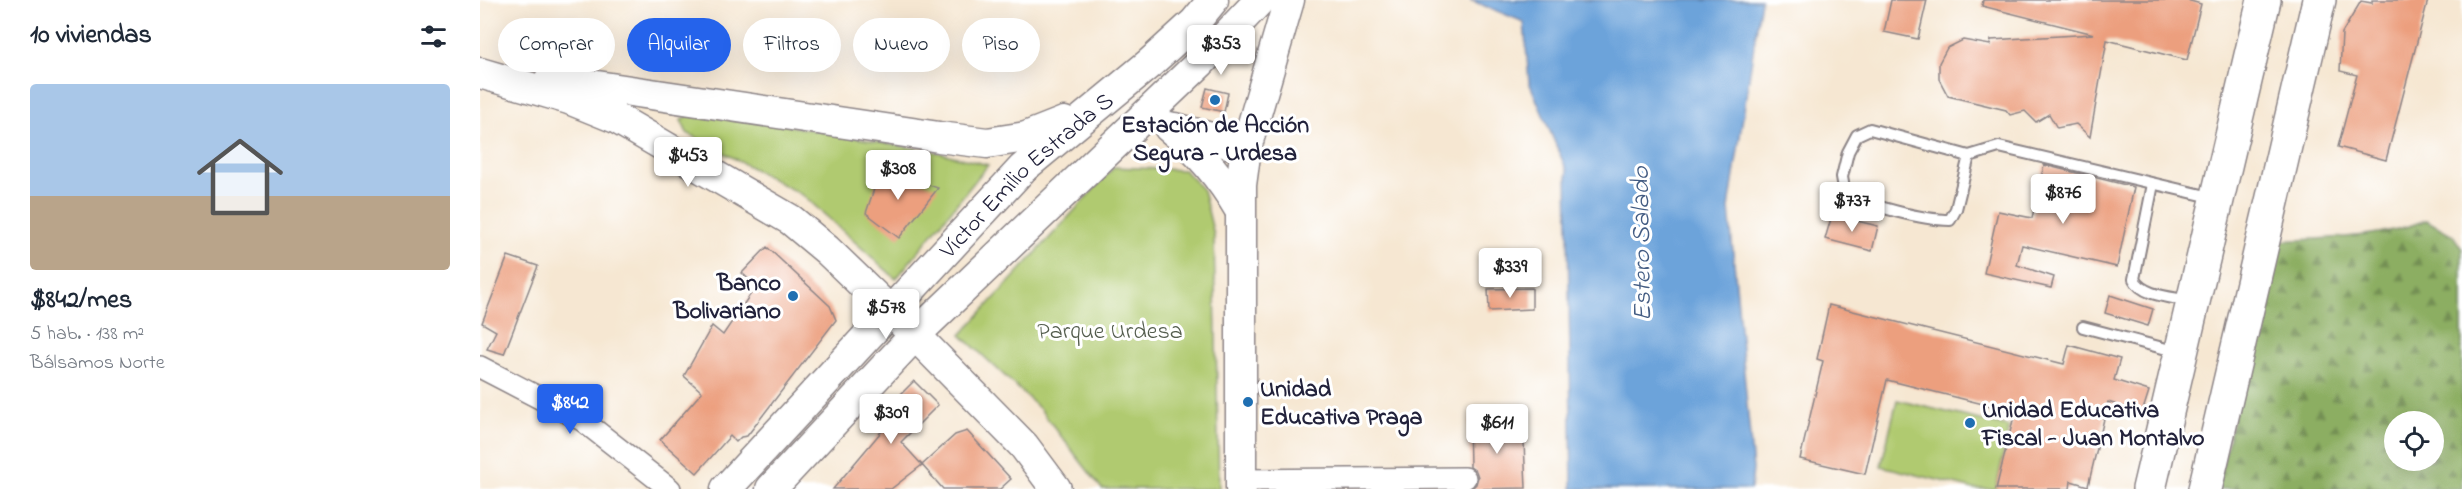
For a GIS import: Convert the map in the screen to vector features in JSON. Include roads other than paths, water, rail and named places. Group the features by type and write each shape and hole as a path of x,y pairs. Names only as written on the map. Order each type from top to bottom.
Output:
{"main road":[{"path":"2149,489 2264,0"},
{"path":"2205,489 2319,0"}],"street":[{"name":"Víctor Emilio Estrada S","path":"726,489 1023,168 1150,63 1195,22 1213,0"},
{"name":"Víctor Emilio Estrada S","path":"771,489 915,335 1157,121 1260,0"},
{"path":"1289,0 1246,148 1240,210 1241,484 1465,478"},
{"path":"480,71 987,143 1035,134 1063,123 1103,100"},
{"path":"480,71 569,99 616,118 791,220 915,335 1024,446 1056,489"},
{"path":"671,151 662,142 657,129 659,116 667,105 679,99 692,100"},
{"path":"1157,121 1246,148"},
{"path":"1157,121 1210,165 1240,210"},
{"path":"480,367 582,420 670,489"}],"lane":[{"path":"1969,156 1956,209 1950,220 1937,220 1860,201 1845,194 1842,177 1848,152 1857,135 1870,129 1969,156 1999,147 2218,198"},
{"path":"2153,184 2134,279 2138,286 2146,291 2193,302"},
{"path":"2083,327 2182,352"}],"water":[{"name":"Estero Salado","path":"1470,0 1761,0 1729,208 1753,469 1751,489 1572,489 1567,171 1529,82 1524,22"}],"place":[{"name":"Estación de Acción Segura - Urdesa","path":"1215,100"},
{"name":"Banco Bolivariano","path":"793,296"},
{"name":"Unidad Educativa Praga","path":"1248,402"},
{"name":"Unidad Educativa Fiscal - Juan Montalvo","path":"1970,423"}],"park label":[{"name":"Parque Urdesa","path":"1110,330"}]}
